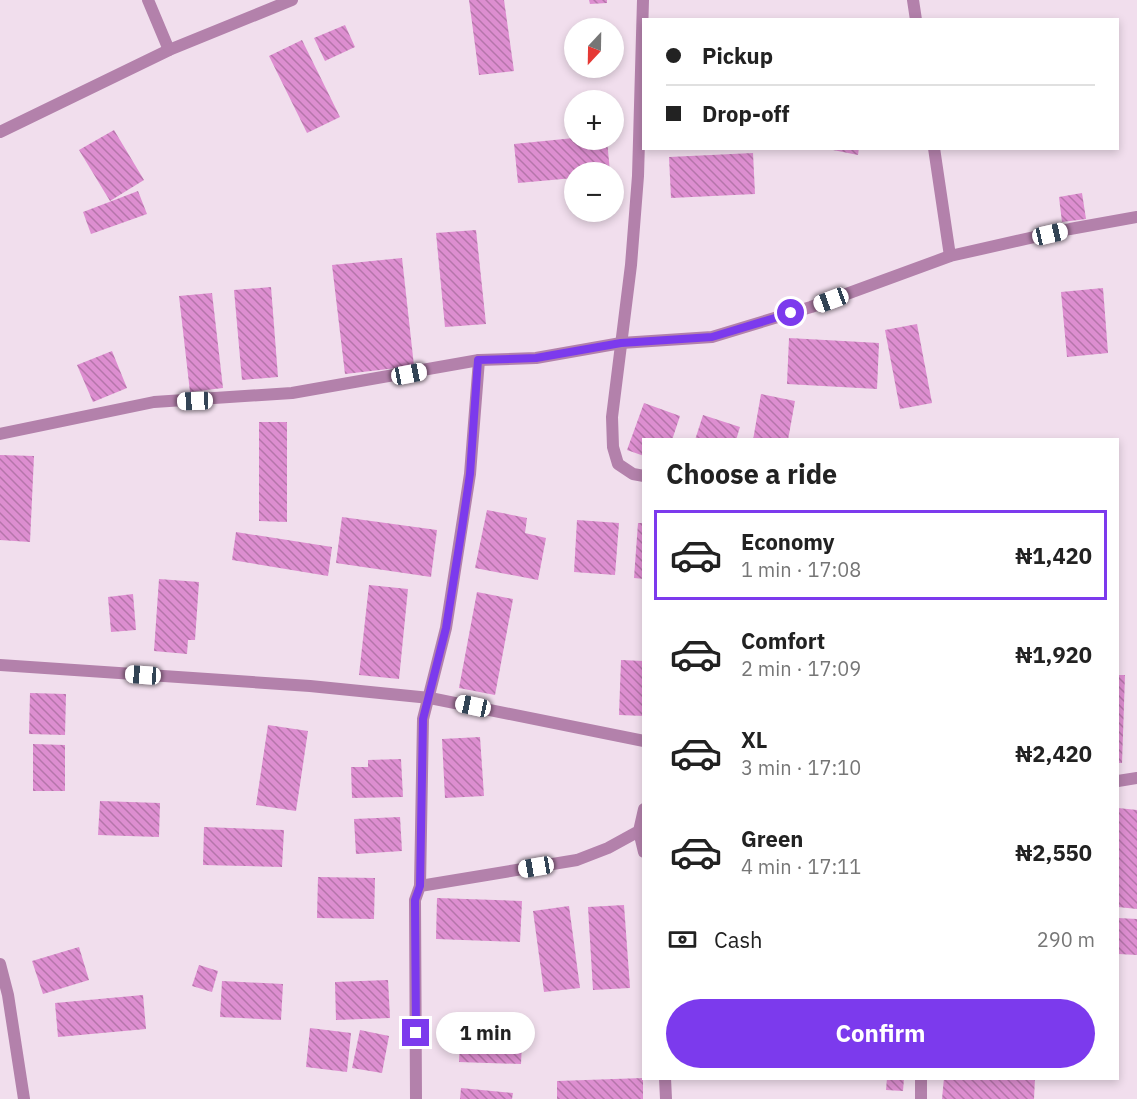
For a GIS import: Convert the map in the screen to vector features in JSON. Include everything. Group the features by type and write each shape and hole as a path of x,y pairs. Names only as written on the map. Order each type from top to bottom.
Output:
{"street":[{"path":"148,0 169,51"},
{"path":"0,132 169,51 292,0"},
{"path":"642,18 643,0"},
{"path":"913,0 916,18"},
{"path":"642,35 638,176 612,417 613,447 618,464 633,474 642,476"},
{"path":"934,150 950,256"},
{"path":"0,434 154,402 292,393 478,360 536,358 621,343 712,337 811,307 950,256 1070,229 1137,217"},
{"path":"416,1099 415,900 420,886 423,719 446,628 470,474 478,360"},
{"path":"0,664 310,686 430,698 642,741"},
{"path":"1119,781 1137,778"},
{"path":"642,818 639,831 642,844"},
{"path":"420,886 577,860 608,848 639,831"},
{"path":"0,964 8,995 24,1099"},
{"path":"665,1080 666,1099"},
{"path":"921,1080 921,1099"}],"building":[{"path":"469,0 504,0 514,71 479,75"},
{"path":"589,0 607,0 607,3 590,4"},
{"path":"345,25 355,47 325,61 314,38"},
{"path":"302,40 340,117 307,133 269,56"},
{"path":"114,130 144,180 110,201 79,150"},
{"path":"564,139 564,150 608,150 609,162 564,162 564,179 518,183 514,144"},
{"path":"833,150 859,150 858,155"},
{"path":"753,153 755,194 671,198 669,157"},
{"path":"138,191 147,214 91,234 83,212"},
{"path":"1082,193 1086,219 1062,222 1059,197"},
{"path":"476,230 486,324 445,327 436,233"},
{"path":"402,258 414,366 345,374 332,265"},
{"path":"271,287 278,377 242,380 234,290"},
{"path":"1103,288 1108,353 1067,357 1061,292"},
{"path":"212,293 223,388 190,392 179,296"},
{"path":"917,324 932,403 900,409 885,330"},
{"path":"789,338 879,343 877,389 787,384"},
{"path":"112,351 127,388 93,402 77,365"},
{"path":"761,394 795,401 788,438 753,438"},
{"path":"644,403 680,416 673,438 642,438 642,455 627,450"},
{"path":"703,415 740,427 737,438 696,438"},
{"path":"259,422 287,422 287,522 259,521"},
{"path":"0,455 34,456 30,542 0,540"},
{"path":"487,510 527,518 525,533 546,538 538,580 475,568"},
{"path":"342,517 437,530 431,577 336,563"},
{"path":"577,520 619,523 615,575 574,572"},
{"path":"638,523 642,523 642,579 634,578"},
{"path":"236,532 332,547 328,576 232,560"},
{"path":"159,579 199,582 195,640 188,640 187,654 154,651"},
{"path":"369,585 408,589 399,679 359,675"},
{"path":"477,592 513,599 495,695 459,688"},
{"path":"133,594 136,630 111,632 108,597"},
{"path":"621,660 642,661 642,716 619,715"},
{"path":"1119,675 1125,675 1122,763 1119,763"},
{"path":"30,693 66,694 65,735 29,734"},
{"path":"268,725 308,731 296,811 256,805"},
{"path":"480,737 484,796 445,798 442,739"},
{"path":"33,744 65,745 65,791 33,791"},
{"path":"401,759 403,797 352,798 351,767 368,767 368,760"},
{"path":"100,801 160,803 159,837 98,835"},
{"path":"1119,808 1137,810 1137,909 1119,907"},
{"path":"400,817 402,851 356,854 354,819"},
{"path":"204,827 284,830 282,867 203,865"},
{"path":"318,877 375,878 374,919 317,918"},
{"path":"437,898 522,901 520,942 436,939"},
{"path":"624,905 630,988 593,990 588,907"},
{"path":"569,906 580,988 544,992 533,911"},
{"path":"1119,918 1137,919 1137,955 1119,954"},
{"path":"79,947 89,980 43,994 32,961"},
{"path":"199,965 218,971 212,992 192,986"},
{"path":"388,980 390,1018 336,1020 335,982"},
{"path":"222,981 283,984 281,1020 220,1017"},
{"path":"143,995 146,1029 58,1037 55,1003"},
{"path":"461,1016 523,1018 521,1064 459,1062"},
{"path":"310,1028 351,1033 347,1072 306,1067"},
{"path":"360,1030 389,1036 382,1073 352,1068"},
{"path":"642,1078 643,1099 557,1099 557,1081"},
{"path":"887,1080 904,1080 903,1091 886,1090"},
{"path":"944,1080 1035,1080 1034,1099 942,1099"},
{"path":"461,1088 513,1093 512,1099 460,1099"}],"route":[{"path":"416,1033 415,900 420,886 423,719 446,628 462,528 470,474 478,360 536,358 621,343 712,337 791,313"}]}
